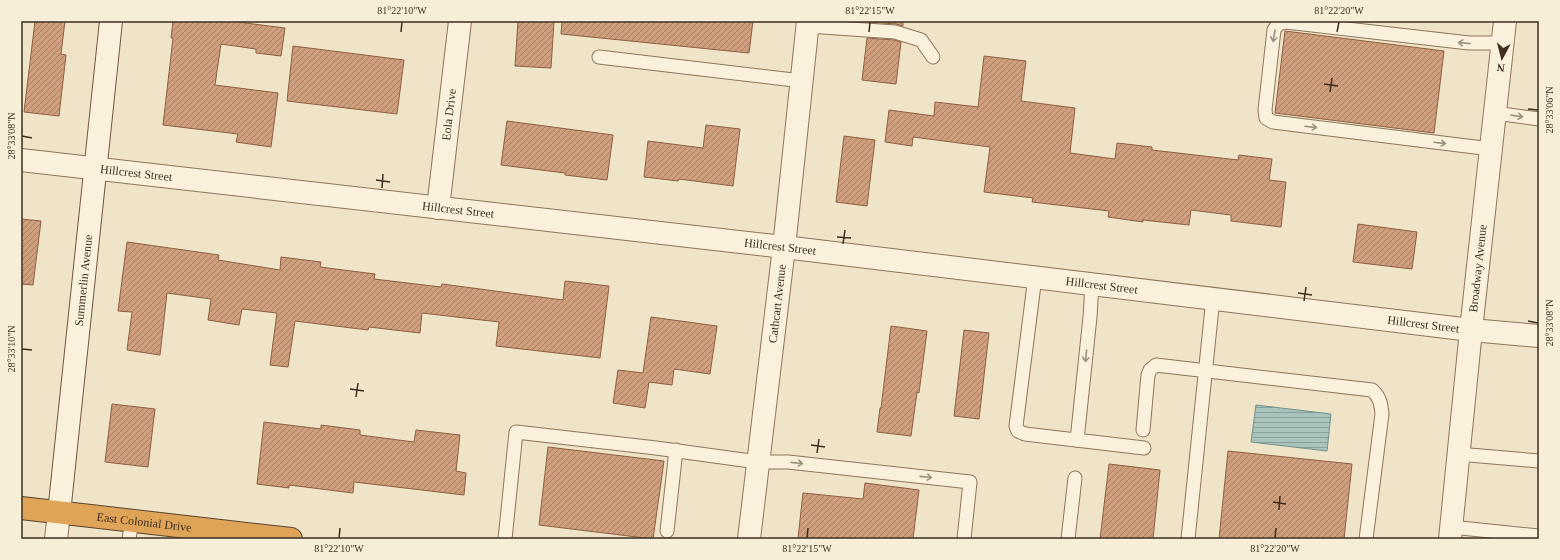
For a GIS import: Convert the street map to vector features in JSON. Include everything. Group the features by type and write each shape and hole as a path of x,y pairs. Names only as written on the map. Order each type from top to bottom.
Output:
{"highway":[{"name":"East Colonial Drive","path":"21,508 60,513 131,530 291,539"}],"street":[{"name":"Summerlin Avenue","path":"56,539 60,513 111,21"},
{"name":"Eola Drive","path":"438,208 460,21"},
{"name":"Broadway Avenue","path":"1451,533 1471,330 1505,21"},
{"name":"Cathcart Avenue","path":"749,539 784,247 808,24"},
{"name":"Hillcrest Street","path":"21,160 96,170 784,247 1471,330 1539,336"}],"lane":[{"path":"1491,150 1273,122 1266,118 1265,110 1274,30 1278,24 1286,22 1469,43 1503,42"},
{"path":"808,24 895,32 921,40 933,56"},
{"path":"598,58 802,81"},
{"path":"1495,113 1539,119"},
{"path":"1035,277 1016,426 1018,431 1025,434 1144,448"},
{"path":"1077,440 1092,284"},
{"path":"1188,539 1213,298"},
{"path":"1143,430 1148,375 1150,370 1156,365 1372,390 1377,394 1381,402 1382,414 1366,539"},
{"path":"505,539 516,432 676,450 758,462 788,462 970,482 964,539"},
{"path":"667,531 676,450"},
{"path":"1458,454 1539,462"},
{"path":"1068,539 1075,478"},
{"path":"1451,533 1539,536"}],"water":[{"path":"1256,405 1331,414 1327,451 1251,442"}],"building":[{"path":"35,21 65,21 61,54 66,55 59,116 24,112"},
{"path":"173,21 238,21 285,28 281,56 256,53 256,49 221,44 215,85 278,93 271,147 236,142 238,134 163,125 173,38 171,38"},
{"path":"518,21 554,21 551,68 515,66"},
{"path":"562,21 753,21 749,53 561,34"},
{"path":"903,21 903,26 869,22"},
{"path":"1285,31 1444,51 1434,133 1275,113"},
{"path":"867,38 901,42 896,84 862,80"},
{"path":"293,46 404,60 397,114 287,101"},
{"path":"984,56 1026,61 1021,101 1075,108 1070,153 1115,159 1117,143 1152,147 1152,150 1238,160 1239,155 1272,159 1269,180 1286,182 1281,227 1231,221 1231,215 1191,210 1189,225 1143,220 1143,222 1108,217 1109,211 1032,202 1033,198 984,192 990,147 913,137 912,146 885,142 889,110 934,116 935,102 978,107"},
{"path":"507,121 613,135 607,180 501,165"},
{"path":"706,125 740,129 733,186 679,179 678,181 644,177 648,141 703,148"},
{"path":"844,136 875,140 867,206 836,202"},
{"path":"21,219 41,221 33,285 21,284"},
{"path":"1358,224 1417,232 1412,269 1353,262"},
{"path":"127,242 219,255 218,260 280,270 281,257 321,262 320,267 375,274 374,279 441,287 442,284 563,300 565,281 609,286 600,358 496,346 499,322 422,313 420,333 369,327 368,330 295,321 288,367 270,365 277,313 242,309 239,325 208,320 211,299 167,293 160,355 127,350 132,312 118,311"},
{"path":"651,317 717,326 710,374 674,369 672,385 649,382 645,408 613,403 618,370 643,373"},
{"path":"891,326 927,331 919,393 917,392 911,436 877,432"},
{"path":"964,330 989,333 979,419 954,416"},
{"path":"112,404 155,409 148,467 105,462"},
{"path":"264,422 321,429 321,425 360,430 360,435 414,442 416,430 460,435 456,471 466,473 464,495 354,482 353,493 289,485 289,488 257,484"},
{"path":"548,447 664,461 653,539 539,525"},
{"path":"1228,451 1352,464 1344,539 1219,539"},
{"path":"1109,464 1160,470 1153,539 1100,539"},
{"path":"865,483 919,490 913,539 798,538 803,493 863,499"}]}
